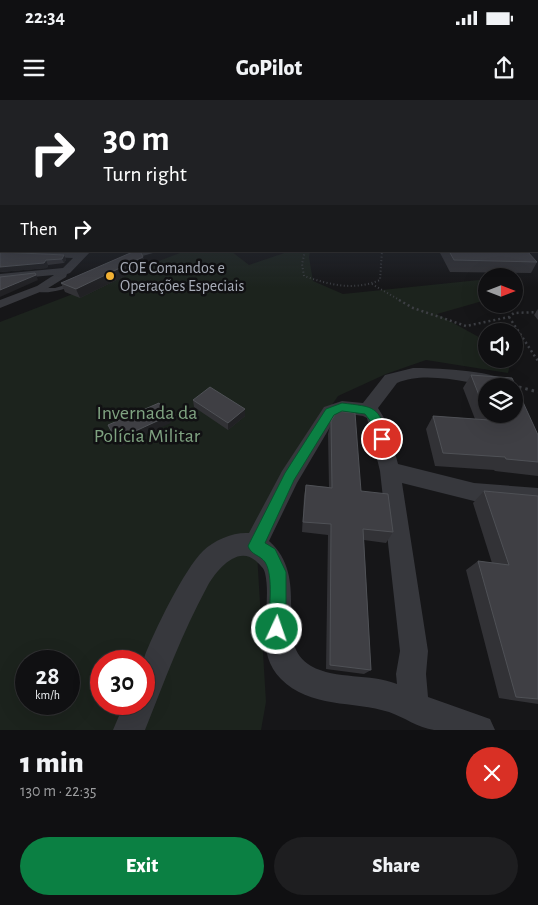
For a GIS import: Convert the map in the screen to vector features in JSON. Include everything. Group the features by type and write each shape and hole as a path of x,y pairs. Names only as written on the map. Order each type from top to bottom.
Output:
{"street":[{"path":"0,252 84,253"},
{"path":"0,304 52,283 84,253"},
{"path":"0,277 64,273"},
{"path":"367,410 392,379 404,374 478,379"},
{"path":"255,546 290,477 330,412 342,407 367,410 373,414 378,423 390,471 414,651 411,674 414,708"},
{"path":"390,471 474,492 538,498"},
{"path":"155,668 173,626 203,570 217,554 236,545 255,546 269,554 278,572 277,629 279,650 290,668 305,678 324,686 389,697 414,708 479,730"},
{"path":"129,730 135,715"}],"lane":[{"path":"129,258 154,252"},
{"path":"35,290 63,289 78,282"}],"path":[{"path":"306,252 302,264 304,276 329,285 356,288 380,280 382,252"},
{"path":"372,284 413,308 466,326 509,317 514,313 538,312"},
{"path":"509,317 538,361"}],"green space":[{"name":"Invernada da Polícia Militar","path":"182,252 232,252 249,265 287,252 310,252 313,281 343,294 478,280 478,302 437,314 478,337 478,368 509,368 508,373 426,360 386,374 338,396 287,472 256,537 266,702 261,730 0,730 0,322"}],"building":[{"path":"0,252 64,255 62,259 46,260 44,263 0,267"},
{"path":"133,252 140,252 143,257 76,289 61,283"},
{"path":"450,252 528,252 537,262 454,260"},
{"path":"35,273 36,275 0,290 0,277"},
{"path":"471,375 512,378 478,378 478,393"},
{"path":"210,387 245,409 228,423 193,400"},
{"path":"523,402 538,435 538,462 506,459 505,457 443,453 433,416 478,419 478,423 523,423"},
{"path":"159,403 168,416 116,440 108,425"},
{"path":"337,411 355,413 361,491 388,494 393,532 363,529 371,670 330,665 331,524 303,522 306,485 332,488 331,421"},
{"path":"484,491 538,496 538,699 516,697 478,561 509,565"}],"place":[{"name":"COE Comandos e Operações Especiais","path":"110,276"}],"route":[{"path":"277,629 278,572 269,554 255,546 290,477 330,412 342,407 367,410 373,414 378,423 382,439"}]}
